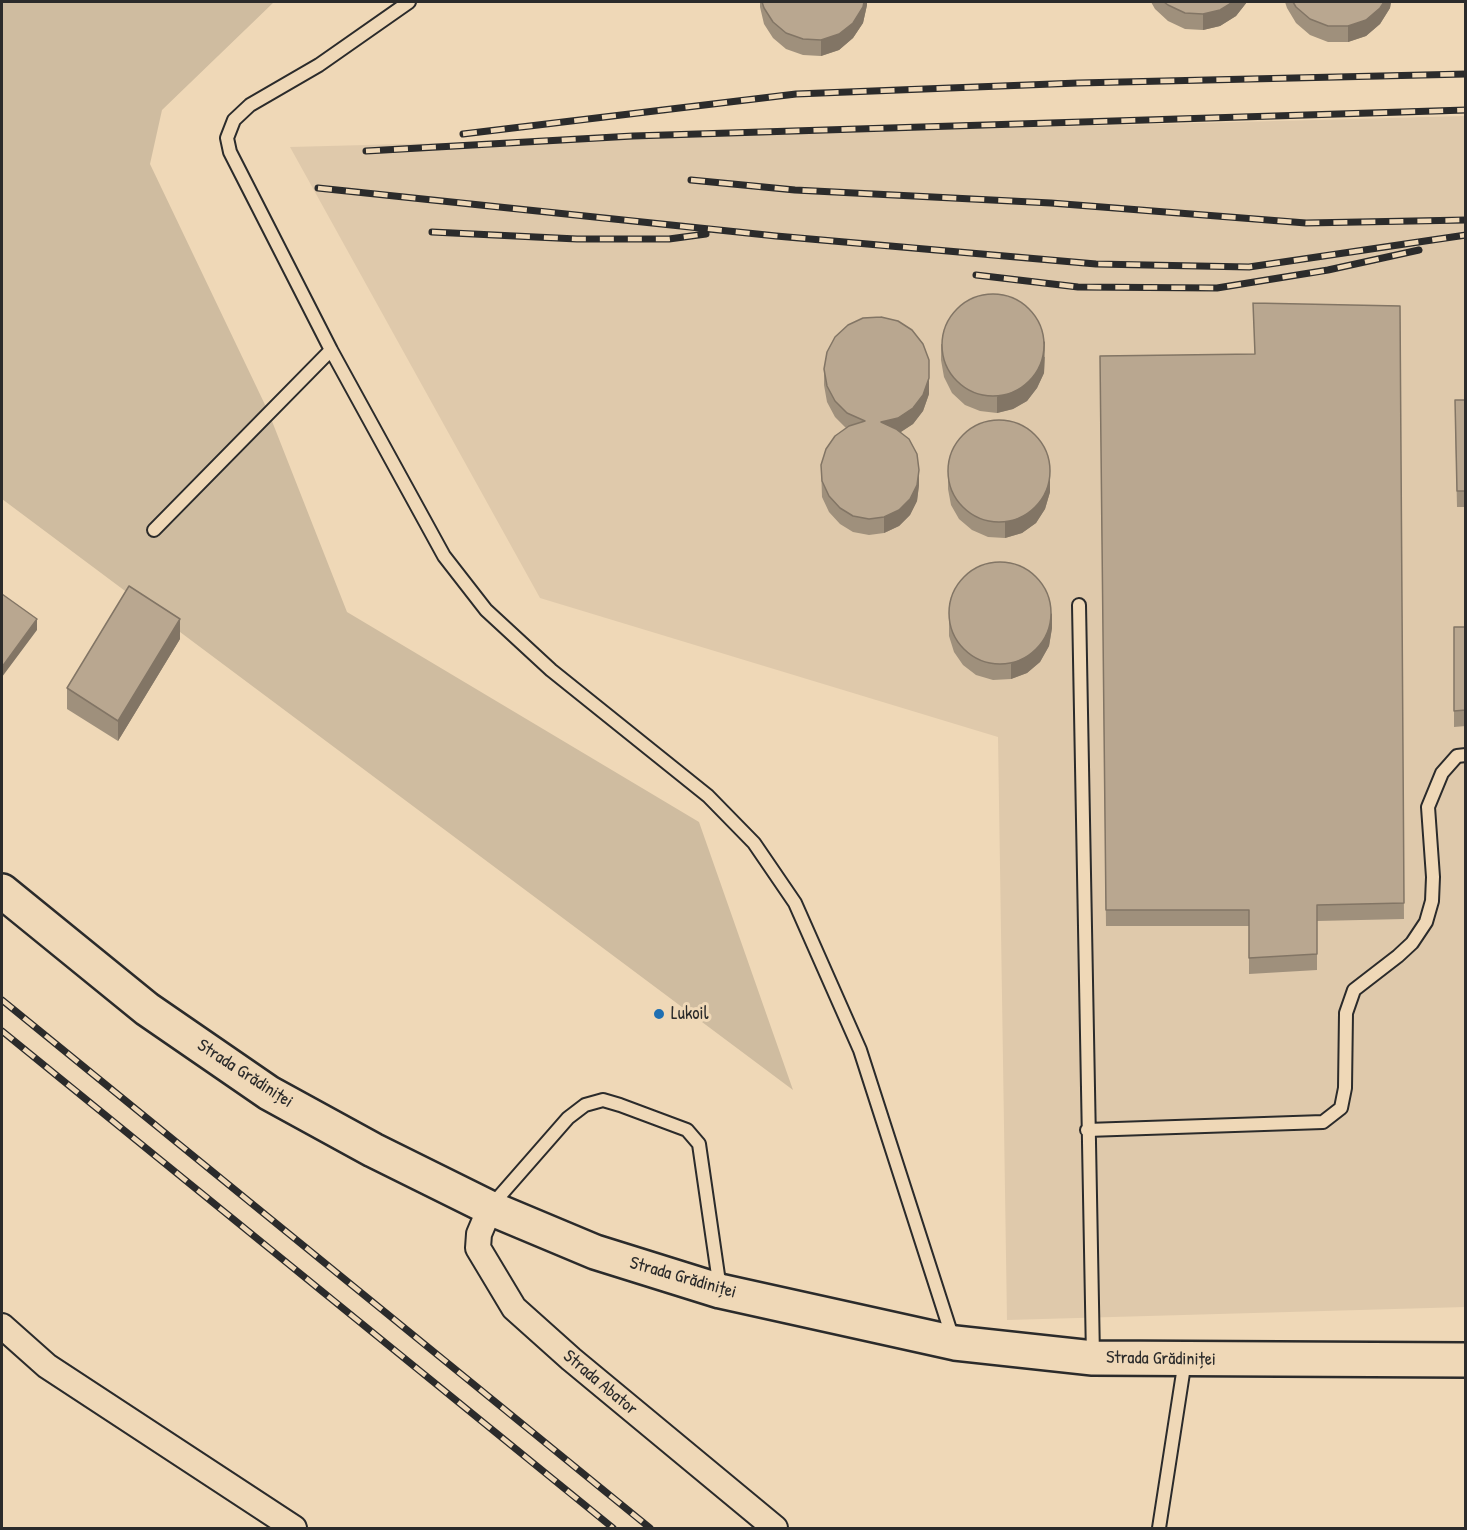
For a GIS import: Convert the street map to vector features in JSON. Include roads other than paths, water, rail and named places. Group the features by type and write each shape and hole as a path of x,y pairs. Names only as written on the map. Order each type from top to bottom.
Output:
{"main road":[{"name":"Strada Grădiniței","path":"2,891 147,1009 269,1093 373,1150 490,1208 595,1252 720,1291 955,1343 1093,1358 1466,1360"}],"street":[{"name":"Strada Abator","path":"490,1208 479,1234 478,1248 514,1308 571,1359 775,1528"},
{"path":"2,1326 47,1366 294,1528"}],"lane":[{"path":"409,2 320,65 250,105 234,120 227,138 230,152 331,350 444,556 486,610 551,670 708,796 754,843 795,903 860,1050 955,1343"},
{"path":"154,530 331,350"},
{"path":"1079,605 1093,1358"},
{"path":"1087,1130 1323,1122 1341,1108 1345,1088 1346,1013 1354,990 1412,943 1426,922 1432,901 1434,877 1428,807 1442,773 1456,756 1466,755"},
{"path":"490,1208 568,1118 585,1105 603,1100 620,1105 687,1130 699,1144 720,1291"},
{"path":"1160,1528 1186,1359"}],"railway":[{"path":"463,134 796,94 1078,83 1466,74"},
{"path":"366,151 633,136 1466,110"},
{"path":"691,180 795,190 1051,203 1306,223 1466,220"},
{"path":"318,188 776,236 1096,264 1249,267 1466,235"},
{"path":"432,232 577,239 669,239 706,234"},
{"path":"976,275 1078,287 1217,288 1328,270 1419,250"},
{"path":"2,1000 650,1528"},
{"path":"2,1031 613,1528"}],"place":[{"name":"Lukoil","path":"659,1014"}]}
